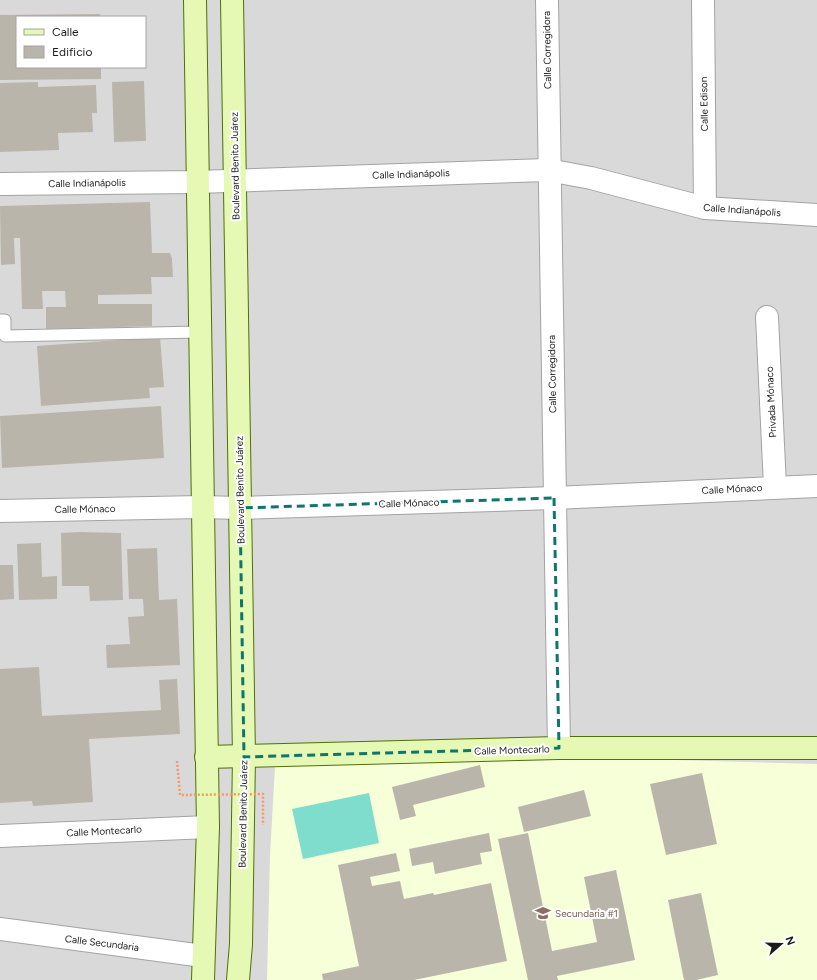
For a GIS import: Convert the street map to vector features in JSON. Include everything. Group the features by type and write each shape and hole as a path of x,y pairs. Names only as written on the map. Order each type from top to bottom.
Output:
{"main road":[{"path":"195,0 201,507 208,827 203,980"},
{"name":"Boulevard Benito Juárez","path":"232,0 244,757 241,944 238,980"},
{"name":"Calle Montecarlo","path":"206,757 559,748 817,748"}],"street":[{"name":"Calle Corregidora","path":"547,0 548,170 559,748"},
{"name":"Calle Edison","path":"703,0 705,208"},
{"name":"Calle Indianápolis","path":"0,184 197,182 548,170 591,178 705,208 817,215"},
{"name":"Privada Mónaco","path":"767,317 775,487"},
{"name":"Calle Mónaco","path":"0,511 201,507 240,508 554,498 817,486"},
{"name":"Calle Montecarlo","path":"0,836 208,827"},
{"name":"Calle Secundaria","path":"0,929 203,956"}],"lane":[{"path":"2,317 5,336 199,332"}],"path":[{"path":"177,761 180,795 263,794 263,825"}],"highlighted area":[{"path":"554,498 559,748 244,757 240,508"}],"shaded area":[{"path":"0,0 817,0 817,980 0,980"},
{"name":"Secundaria #1","path":"566,757 817,764 817,980 267,980 270,855 275,767"},
{"path":"369,793 379,843 303,859 292,809"}],"building":[{"path":"100,14 100,16 16,16 16,68 101,68 101,79 0,80 0,15"},
{"path":"144,81 146,141 114,142 112,82"},
{"path":"38,82 38,87 96,85 97,113 92,113 93,132 58,133 59,150 0,152 0,83"},
{"path":"150,202 152,253 170,253 172,259 173,277 151,277 152,294 98,295 98,304 152,304 152,326 46,329 46,307 66,307 65,291 42,291 43,309 22,309 20,238 14,238 15,264 1,265 0,206"},
{"path":"160,337 164,387 149,388 150,398 41,406 37,346"},
{"path":"161,406 164,458 2,468 0,416"},
{"path":"61,533 121,533 123,600 90,601 89,586 62,586"},
{"path":"41,543 42,577 57,576 57,599 19,600 17,544"},
{"path":"157,548 159,600 177,599 180,665 107,668 106,645 130,644 128,617 144,616 143,599 129,599 127,549"},
{"path":"0,565 13,565 14,599 0,600"},
{"path":"39,667 42,716 161,710 159,680 177,679 180,734 89,739 93,802 33,806 32,801 0,803 0,669"},
{"path":"480,765 485,787 413,805 416,816 400,820 392,787"},
{"path":"702,773 717,844 666,855 650,784"},
{"path":"584,790 591,816 524,832 518,807"},
{"path":"489,833 492,851 480,853 482,864 435,874 433,862 412,866 409,849"},
{"path":"528,833 552,951 597,942 584,877 616,870 635,960 557,976 558,980 528,980 498,839"},
{"path":"396,853 400,871 370,877 372,886 400,881 404,899 433,893 434,895 491,883 507,961 414,980 323,980 322,974 359,966 338,865"},
{"path":"701,893 718,975 696,980 684,980 668,900"}],"place":[{"name":"Secundaria #1","path":"543,913"}]}
